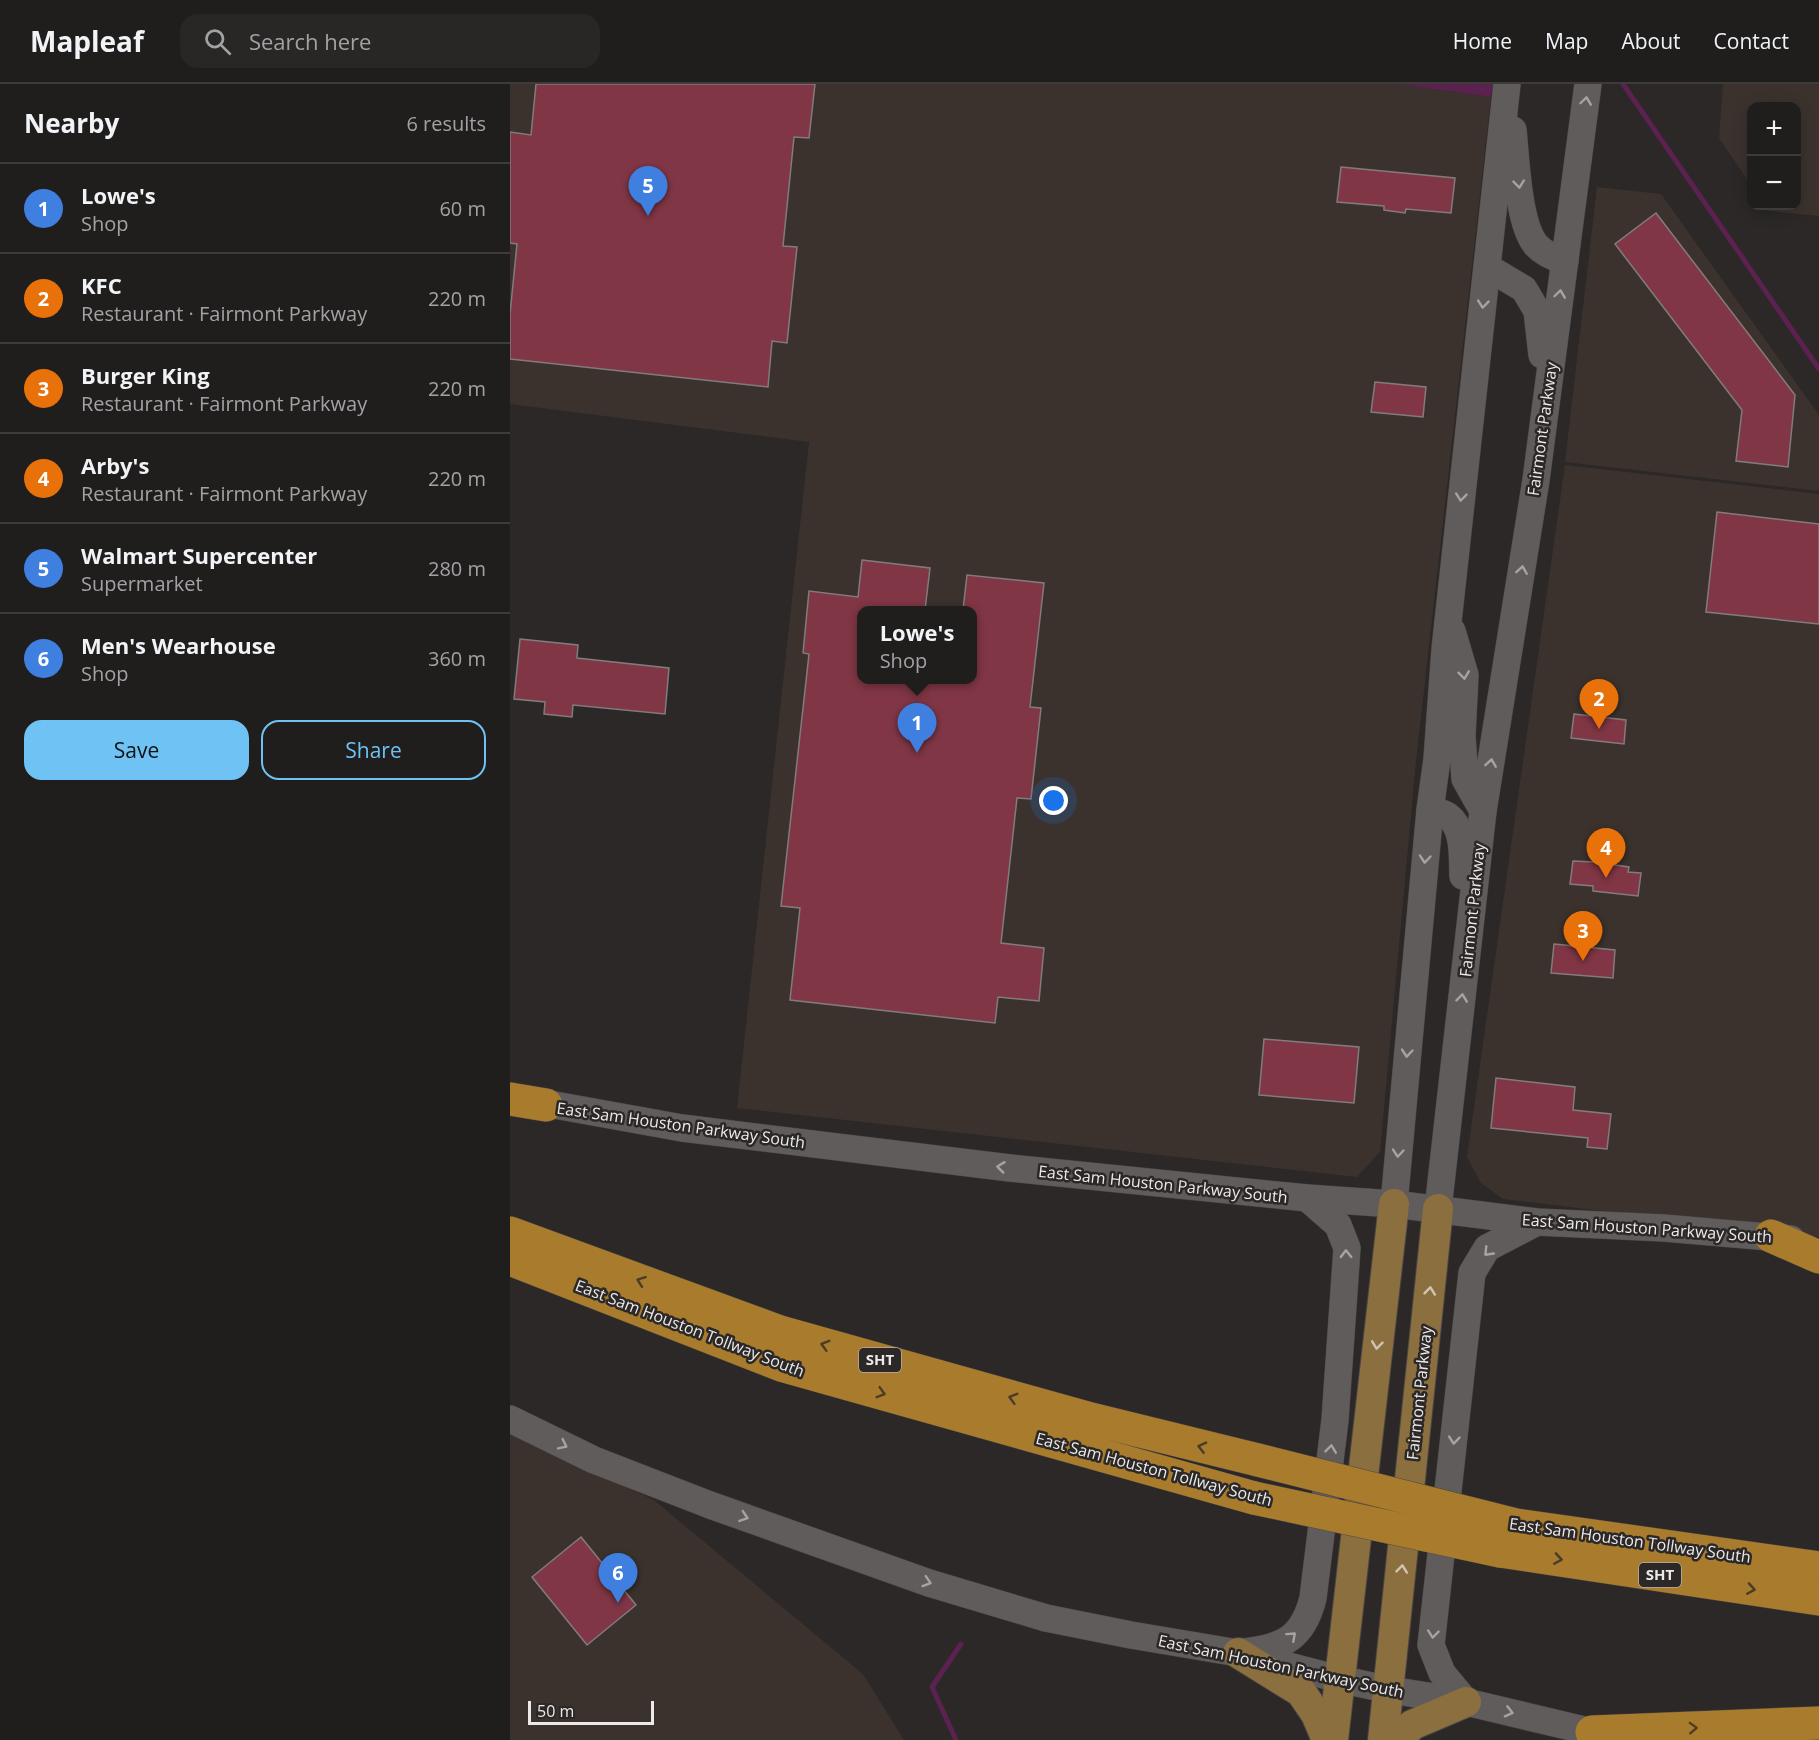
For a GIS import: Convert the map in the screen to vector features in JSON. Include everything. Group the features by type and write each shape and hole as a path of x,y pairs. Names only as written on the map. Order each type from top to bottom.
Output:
{"highway":[{"path":"510,1097 546,1105"},
{"name":"East Sam Houston Tollway South","path":"510,1233 780,1332 1087,1418 1258,1461 1508,1538 1819,1568"},
{"path":"1771,1236 1819,1257"},
{"name":"East Sam Houston Tollway South","path":"510,1259 781,1365 1254,1498 1508,1538 1819,1599"},
{"path":"1592,1732 1819,1723"}],"main road":[{"path":"1508,84 1521,202 1529,233 1536,246 1553,257 1565,261"},
{"path":"1332,1740 1394,1204 1430,810 1437,759 1448,619 1508,84"},
{"name":"Fairmont Parkway","path":"1383,1740 1390,1690 1438,1209 1484,811 1536,480 1588,84"},
{"path":"1487,267 1524,289 1537,311 1545,408"},
{"path":"1448,619 1465,675 1462,736 1465,779 1484,811"},
{"path":"1430,810 1448,816 1456,826 1462,842 1466,964"},
{"name":"East Sam Houston Parkway South","path":"546,1105 682,1128 1099,1178 1394,1204 1537,1222 1771,1236 1819,1243"},
{"path":"1238,1653 1265,1650 1287,1641 1308,1617 1313,1598 1335,1420 1347,1248 1338,1225 1307,1198"},
{"path":"1398,1740 1412,1725 1466,1702 1442,1674 1431,1645 1473,1273 1487,1248 1537,1222"},
{"name":"East Sam Houston Parkway South","path":"510,1419 594,1460 668,1489 929,1583 1047,1618 1238,1653 1339,1679 1466,1702 1592,1732 1653,1740"},
{"path":"1238,1653 1301,1692 1316,1714 1327,1740"}],"shaded area":[{"path":"510,84 1398,84 1491,97 1416,761 1380,1152 1357,1177 737,1108 809,442 510,404"},
{"path":"1398,84 1493,84 1491,97"},
{"path":"1723,84 1819,84 1819,216 1768,210 1801,210 1801,102 1747,102 1747,179 1719,138"},
{"path":"1597,187 1661,194 1819,415 1819,491 1565,462"},
{"path":"1565,465 1819,494 1819,1237 1503,1199 1481,1183 1467,1157"},
{"path":"510,1432 654,1500 863,1674 904,1740 510,1740"}],"building":[{"path":"536,84 815,84 809,138 794,137 783,246 797,247 787,343 772,341 768,387 510,359 510,314 517,244 510,243 510,132 531,135"},
{"path":"1341,167 1455,178 1451,213 1406,209 1405,213 1384,210 1384,206 1337,202"},
{"path":"1656,213 1795,395 1788,467 1736,461 1742,410 1615,244"},
{"path":"1375,382 1426,387 1423,417 1371,412"},
{"path":"1717,512 1819,524 1819,624 1706,612"},
{"path":"862,560 930,568 925,606 857,606 857,684 977,684 977,606 963,606 967,575 1044,583 1030,707 1041,708 1031,799 1017,798 1001,943 1044,948 1039,1001 998,997 995,1023 790,1000 800,908 781,906 809,654 803,653 809,591 858,597"},
{"path":"520,639 578,645 577,658 669,668 665,714 573,705 572,717 544,714 545,702 514,699"},
{"path":"1574,714 1626,720 1624,744 1571,738"},
{"path":"1573,861 1615,863 1615,865 1629,867 1628,872 1641,873 1638,896 1593,891 1593,886 1570,884"},
{"path":"1554,944 1615,950 1613,978 1551,973"},
{"path":"1264,1039 1359,1047 1354,1103 1259,1095"},
{"path":"1496,1078 1575,1087 1573,1110 1611,1114 1607,1149 1587,1147 1588,1138 1491,1128"},
{"path":"581,1537 636,1605 587,1645 532,1577"}],"waterway":[{"path":"1623,84 1819,369"},
{"path":"956,1740 932,1687 961,1644"}],"place":[{"name":"Walmart Supercenter","path":"648,216"},
{"name":"KFC","path":"1599,729"},
{"name":"Lowe's","path":"917,753"},
{"name":"Arby's","path":"1606,878"},
{"name":"Burger King","path":"1583,961"},
{"name":"Men's Wearhouse","path":"618,1603"}]}
